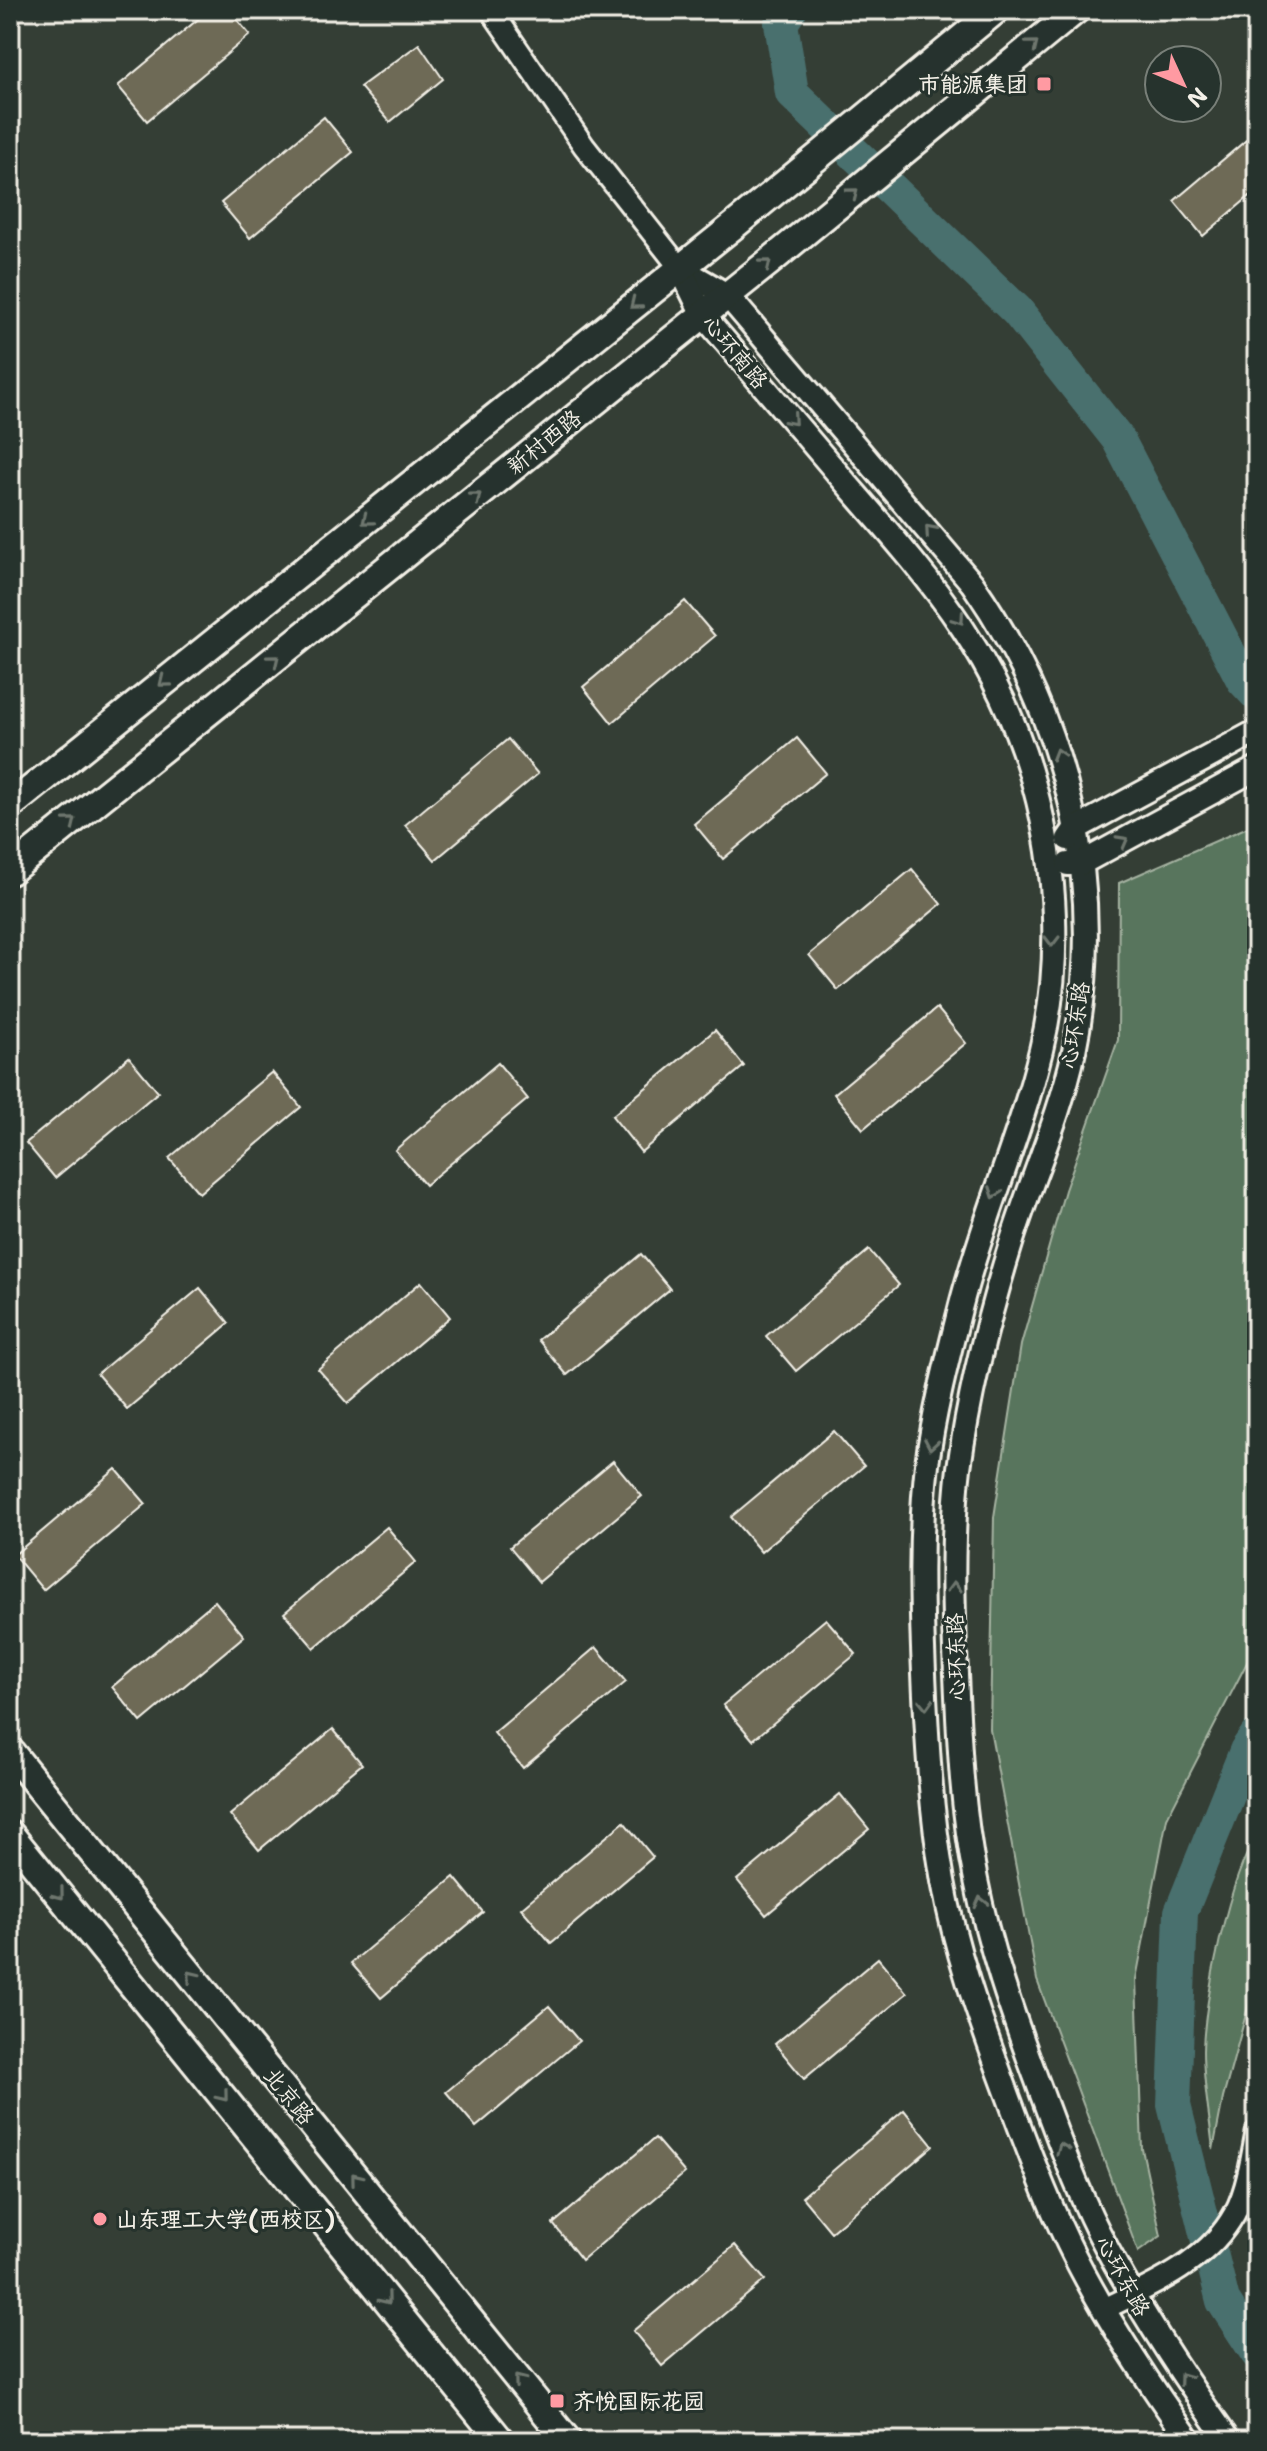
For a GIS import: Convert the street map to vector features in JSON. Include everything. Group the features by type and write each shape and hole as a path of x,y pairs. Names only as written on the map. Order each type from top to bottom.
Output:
{"main road":[{"path":"10,806 761,203 996,10"},
{"name":"新村西路","path":"10,871 703,315 1076,10"},
{"name":"心环南路","path":"680,268 727,295 939,541 1000,623 1048,721 1066,780 1075,829"},
{"name":"心环南路","path":"680,268 703,315 915,562 973,640 1018,733 1035,787 1051,863"},
{"path":"1051,863 1075,829 1257,731"},
{"path":"1051,863 1080,864 1252,771"},
{"name":"心环东路","path":"1075,829 1084,891 1082,998 1070,1066 1010,1245 973,1394 959,1467 954,1537 955,1639 965,1808 976,1880 994,1951 1018,2031 1062,2148 1097,2230 1133,2295 1175,2366 1229,2441"},
{"name":"心环东路","path":"1051,863 1051,996 1042,1046 972,1262 941,1388 928,1463 922,1536 923,1639 933,1812 944,1886 963,1960 988,2041 1032,2160 1069,2244 1104,2309 1148,2383 1190,2441"},
{"name":"北京路","path":"10,1751 568,2441"},
{"path":"10,1834 501,2441"}],"street":[{"path":"491,10 584,146 680,268"},
{"path":"1104,2309 1179,2270 1206,2248 1231,2220 1246,2183 1257,2131"}],"green space":[{"path":"1257,823 1257,1643 1167,1818 1136,1979 1142,2149 1161,2236 1138,2252 1037,1980 990,1729 994,1517 1021,1345 1065,1190 1118,1040 1119,883"},
{"path":"1257,1836 1257,1974 1223,2098 1213,2150 1203,2063 1204,2029 1213,1971 1228,1908 1237,1879"}],"building":[{"path":"209,10 229,10 250,35 147,121 118,86"},
{"path":"419,44 443,79 390,122 360,87"},
{"path":"324,117 353,152 250,238 221,203"},
{"path":"1257,131 1257,190 1203,236 1174,201"},
{"path":"685,601 715,636 612,723 583,687"},
{"path":"797,738 826,773 723,859 694,824"},
{"path":"508,739 538,774 435,860 405,825"},
{"path":"912,869 941,904 838,990 809,955"},
{"path":"937,1008 966,1043 863,1129 834,1094"},
{"path":"715,1030 744,1066 641,1152 612,1116"},
{"path":"129,1057 158,1092 55,1178 26,1143"},
{"path":"498,1063 528,1099 425,1185 395,1150"},
{"path":"272,1072 301,1107 199,1193 169,1158"},
{"path":"869,1250 899,1285 796,1371 766,1336"},
{"path":"641,1254 670,1289 567,1375 538,1340"},
{"path":"421,1282 450,1317 348,1403 318,1369"},
{"path":"200,1288 229,1323 127,1409 97,1374"},
{"path":"834,1431 864,1466 761,1552 731,1517"},
{"path":"613,1461 642,1496 539,1582 510,1547"},
{"path":"116,1469 146,1504 43,1590 14,1555"},
{"path":"387,1527 416,1562 314,1648 284,1613"},
{"path":"215,1601 244,1636 141,1722 112,1687"},
{"path":"826,1619 856,1654 753,1740 723,1705"},
{"path":"596,1647 626,1682 523,1768 494,1733"},
{"path":"333,1729 362,1764 259,1850 230,1815"},
{"path":"840,1794 869,1829 766,1915 737,1880"},
{"path":"624,1822 653,1857 551,1943 521,1908"},
{"path":"454,1877 483,1912 381,1998 351,1963"},
{"path":"878,1958 907,1993 804,2079 775,2044"},
{"path":"549,2006 579,2041 476,2127 446,2092"},
{"path":"904,2110 933,2146 831,2232 802,2197"},
{"path":"655,2138 685,2173 582,2260 553,2224"},
{"path":"735,2245 765,2280 662,2366 633,2331"}],"waterway":[{"path":"790,10 781,23 792,93 1017,311 1118,439 1243,680 1257,695"},
{"path":"1257,1735 1246,1751 1181,1912 1174,2105 1223,2301 1257,2353"}],"place":[{"name":"市能源集团","path":"1044,84"},
{"name":"山东理工大学(西校区)","path":"100,2219"},
{"name":"齐悦国际花园","path":"557,2401"}]}
